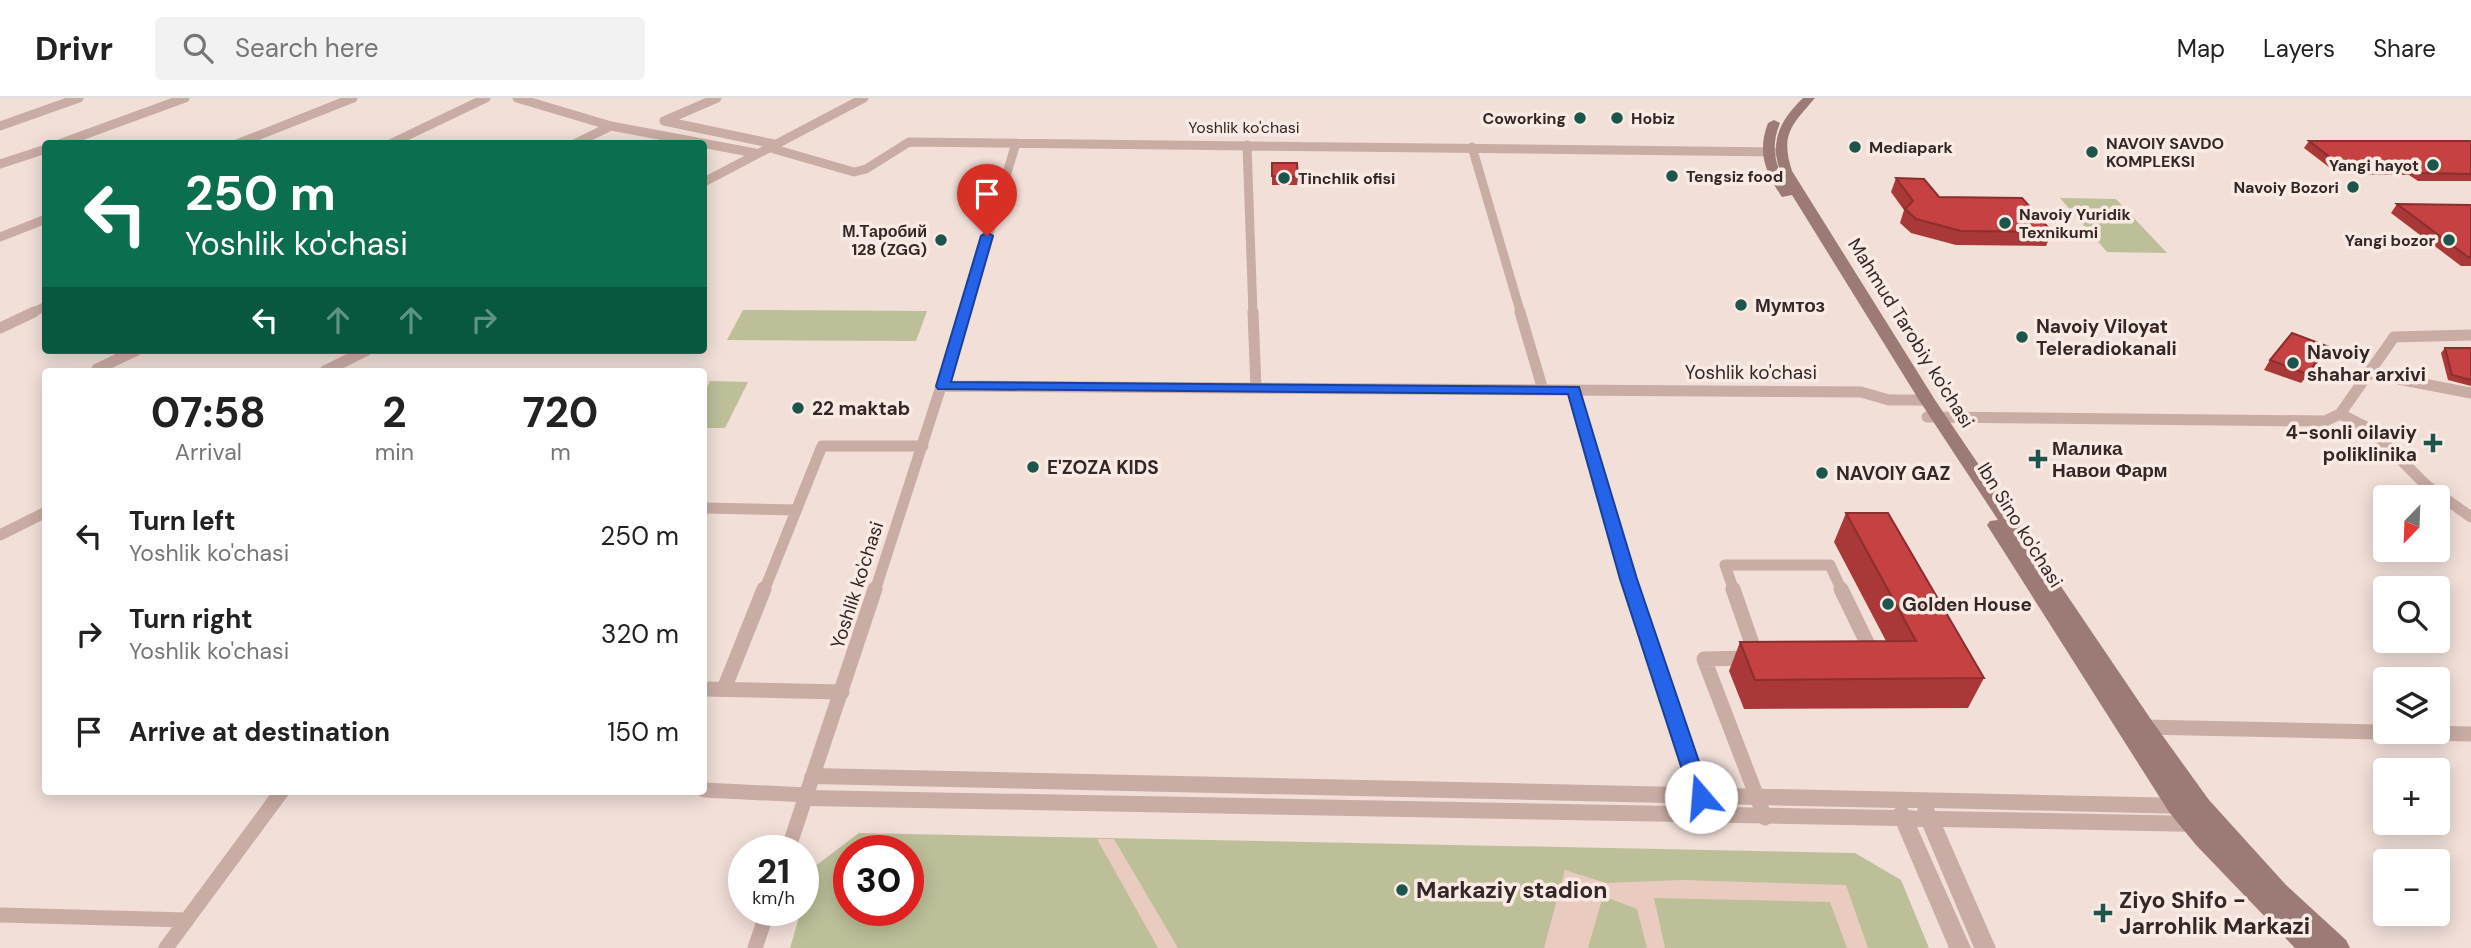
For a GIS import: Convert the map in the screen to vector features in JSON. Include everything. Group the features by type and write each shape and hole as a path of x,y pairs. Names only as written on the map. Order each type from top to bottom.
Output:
{"main road":[{"path":"1772,151 1776,120 1798,98"},
{"path":"1772,151 1784,124 1809,98"},
{"name":"Mahmud Tarobiy ko'chasi","path":"1772,151 1927,408 2144,727 2196,815"},
{"name":"Ibn Sino ko'chasi","path":"1927,408 2124,726 2177,806"},
{"path":"2196,815 2311,948"},
{"path":"2216,825 2278,892 2338,948"}],"street":[{"path":"0,126 79,98"},
{"path":"71,140 185,98"},
{"path":"247,140 353,98"},
{"path":"398,140 486,98"},
{"path":"517,98 611,126 686,140"},
{"path":"717,98 664,121 771,145"},
{"path":"707,180 864,98"},
{"path":"582,140 611,126"},
{"name":"Yoshlik ko'chasi","path":"771,145 854,172 866,169 909,142 1772,151"},
{"name":"Yoshlik ko'chasi","path":"809,790 943,386 1016,143"},
{"path":"707,144 755,153"},
{"path":"1247,145 1256,388"},
{"path":"1472,146 1543,390"},
{"path":"0,164 42,150"},
{"path":"0,237 42,221"},
{"path":"0,328 42,308"},
{"path":"2471,335 2394,337 2340,414 2370,429 2426,485 2471,517"},
{"path":"99,368 129,354"},
{"path":"331,368 359,354"},
{"path":"2367,373 2471,393"},
{"name":"Yoshlik ko'chasi","path":"943,386 1861,392 1927,408 2325,421 2340,414"},
{"path":"1574,390 1629,579 1707,817"},
{"path":"724,690 822,446 923,446"},
{"path":"707,508 796,510"},
{"path":"0,535 42,514"},
{"path":"1765,818 1704,659 1764,658 1726,565 1830,565 1873,656 1860,656"},
{"path":"707,689 842,692"},
{"path":"2124,726 2471,734"},
{"path":"707,790 1213,783 1758,799 1926,812 2196,815"},
{"path":"809,790 1707,817 1765,818 1900,811"},
{"path":"793,835 809,790"},
{"path":"166,948 279,795"},
{"path":"1926,812 2177,806 2216,825"},
{"path":"1900,811 1960,948"},
{"path":"1926,812 1985,948"},
{"path":"0,915 187,920"},
{"path":"755,948 763,926"}],"green space":[{"path":"2060,198 2116,199 2167,253 2107,252"},
{"path":"743,310 927,311 916,341 727,340"},
{"path":"710,381 748,382 725,428 707,428 707,388"},
{"name":"Markaziy stadion","path":"859,833 1855,853 1901,880 1929,948 790,948 797,926 819,926 819,863 833,853 833,926 924,926 924,835 856,835"}],"shaded area":[{"path":"1097,839 1114,839 1178,948 1158,948"},
{"path":"1565,870 1606,883 1681,880 1846,885 1868,948 1847,948 1830,902 1654,898 1665,948 1647,948 1637,909 1603,896 1588,948 1544,948"}],"building":[{"path":"2309,141 2471,141 2471,174 2422,173 2414,167 2343,167"},
{"path":"1272,163 1297,163 1298,177 1272,176"},
{"path":"1896,178 1924,179 1939,197 2022,198 2052,232 1961,231 1916,219 1905,209 1913,201"},
{"path":"2397,204 2471,205 2471,257 2468,257"},
{"name":"Navoiy shahar arxivi","path":"2292,333 2329,347 2307,374 2270,360"},
{"path":"2445,348 2471,348 2471,380 2452,375"},
{"path":"1846,513 1888,513 1984,678 1755,680 1740,642 1916,641"}],"place":[{"name":"Coworking","path":"1580,118"},
{"name":"Hobiz","path":"1617,118"},
{"name":"Mediapark","path":"1855,147"},
{"name":"NAVOIY SAVDO KOMPLEKSI","path":"2092,152"},
{"name":"Yangi hayot","path":"2433,165"},
{"name":"Tengsiz food","path":"1672,176"},
{"name":"Tinchlik ofisi","path":"1284,178"},
{"name":"Navoiy Bozori","path":"2353,187"},
{"name":"Navoiy Yuridik Texnikumi","path":"2005,223"},
{"name":"М.Таробий 128 (ZGG)","path":"941,240"},
{"name":"Yangi bozor","path":"2449,240"},
{"name":"Мумтоз","path":"1741,305"},
{"name":"Navoiy Viloyat Teleradiokanali","path":"2022,337"},
{"name":"Navoiy shahar arxivi","path":"2293,363"},
{"name":"22 maktab","path":"798,408"},
{"name":"4-sonli oilaviy poliklinika","path":"2433,443"},
{"name":"Малика Навои Фарм","path":"2038,459"},
{"name":"E'ZOZA KIDS","path":"1033,467"},
{"name":"NAVOIY GAZ","path":"1822,473"},
{"name":"Golden House","path":"1888,604"},
{"name":"Markaziy stadion","path":"1402,890"},
{"name":"Ziyo Shifo - Jarrohlik Markazi","path":"2103,913"}],"route":[{"path":"987,236 943,386 1574,390 1629,579 1701,797"}]}
